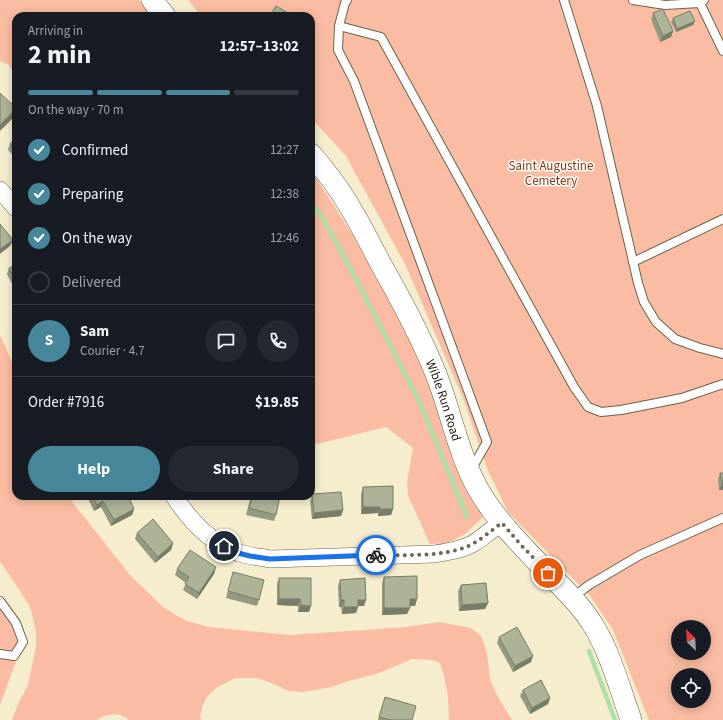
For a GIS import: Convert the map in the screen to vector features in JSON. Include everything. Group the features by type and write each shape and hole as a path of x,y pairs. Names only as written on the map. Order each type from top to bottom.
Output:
{"street":[{"path":"152,0 162,12"},
{"name":"Wible Run Road","path":"315,159 332,180 354,215 404,304 436,376 465,460 479,491 502,523 572,598 592,624 600,637 610,660 630,720"},
{"path":"0,190 12,204"},
{"path":"177,500 191,520 211,539 238,553 270,559 434,554 452,551 474,543 502,523"}],"lane":[{"path":"347,0 339,26 338,50 354,81 487,442 470,472"},
{"path":"564,0 597,106 638,283 644,302 656,322 675,339 723,354"},
{"path":"633,0 665,5 702,1 723,51"},
{"path":"339,26 380,37 574,387 588,407 601,412 621,410 682,398 723,384"},
{"path":"633,262 723,219"},
{"path":"572,598 589,585 640,555 723,518"},
{"path":"0,601 16,623 23,642 14,656 0,654"}],"green space":[{"path":"0,0 139,0 150,12 12,12 12,70 8,64 0,61"},
{"name":"Saint Augustine Cemetery","path":"188,0 723,0 723,720 649,720 613,630 591,597 508,512 487,468 463,398 405,264 346,156 315,122 315,12 198,12"},
{"path":"315,176 354,237 412,339 457,461 483,517 465,534 448,543 430,544 408,495 407,482 413,448 386,427 315,444"},
{"path":"0,335 12,362 12,500 72,500 130,575 163,607 184,620 208,627 291,635 406,627 439,622 471,628 481,636 487,653 490,680 499,699 512,720 449,720 448,696 440,663 433,660 412,659 379,673 332,687 303,692 289,691 256,678 235,678 216,688 206,698 200,717 201,720 129,720 125,717 113,714 97,720 12,720 28,685 36,646 36,632 28,603 0,561"},
{"path":"0,601 23,642 0,705"}],"building":[{"path":"276,6 286,12 272,12"},
{"path":"663,9 673,31 663,36 653,13"},
{"path":"690,11 695,21 677,29 673,18"},
{"path":"0,93 12,104 12,112 0,125"},
{"path":"0,224 12,241 0,249"},
{"path":"12,267 12,274 9,268"},
{"path":"720,473 723,473 723,484 722,484"},
{"path":"393,486 393,509 363,507 363,487"},
{"path":"341,492 343,510 314,513 313,500 315,500 315,494"},
{"path":"94,500 130,500 134,509 114,520 103,501 97,505"},
{"path":"251,500 279,500 276,515 249,508"},
{"path":"153,519 173,543 158,557 137,533"},
{"path":"190,550 216,567 199,593 185,584 189,577 177,569"},
{"path":"233,572 264,580 259,600 228,591"},
{"path":"417,576 417,599 410,599 410,608 384,608 384,577"},
{"path":"279,578 311,578 311,606 301,605 300,599 279,599"},
{"path":"365,578 366,600 358,600 358,607 344,607 344,600 341,600 340,580"},
{"path":"486,583 488,603 462,605 461,585"},
{"path":"517,627 533,656 515,666 499,637"},
{"path":"541,680 550,698 532,708 523,690"},
{"path":"385,697 416,706 412,720 391,720 379,717"}],"waterway":[{"path":"315,208 321,215 348,264 419,401 467,517"},
{"path":"589,651 615,720"}],"way so far":[{"path":"376,555 434,554 452,551 474,543 502,523 548,573"}],"route":[{"path":"224,546 238,553 270,559 376,555"}]}
